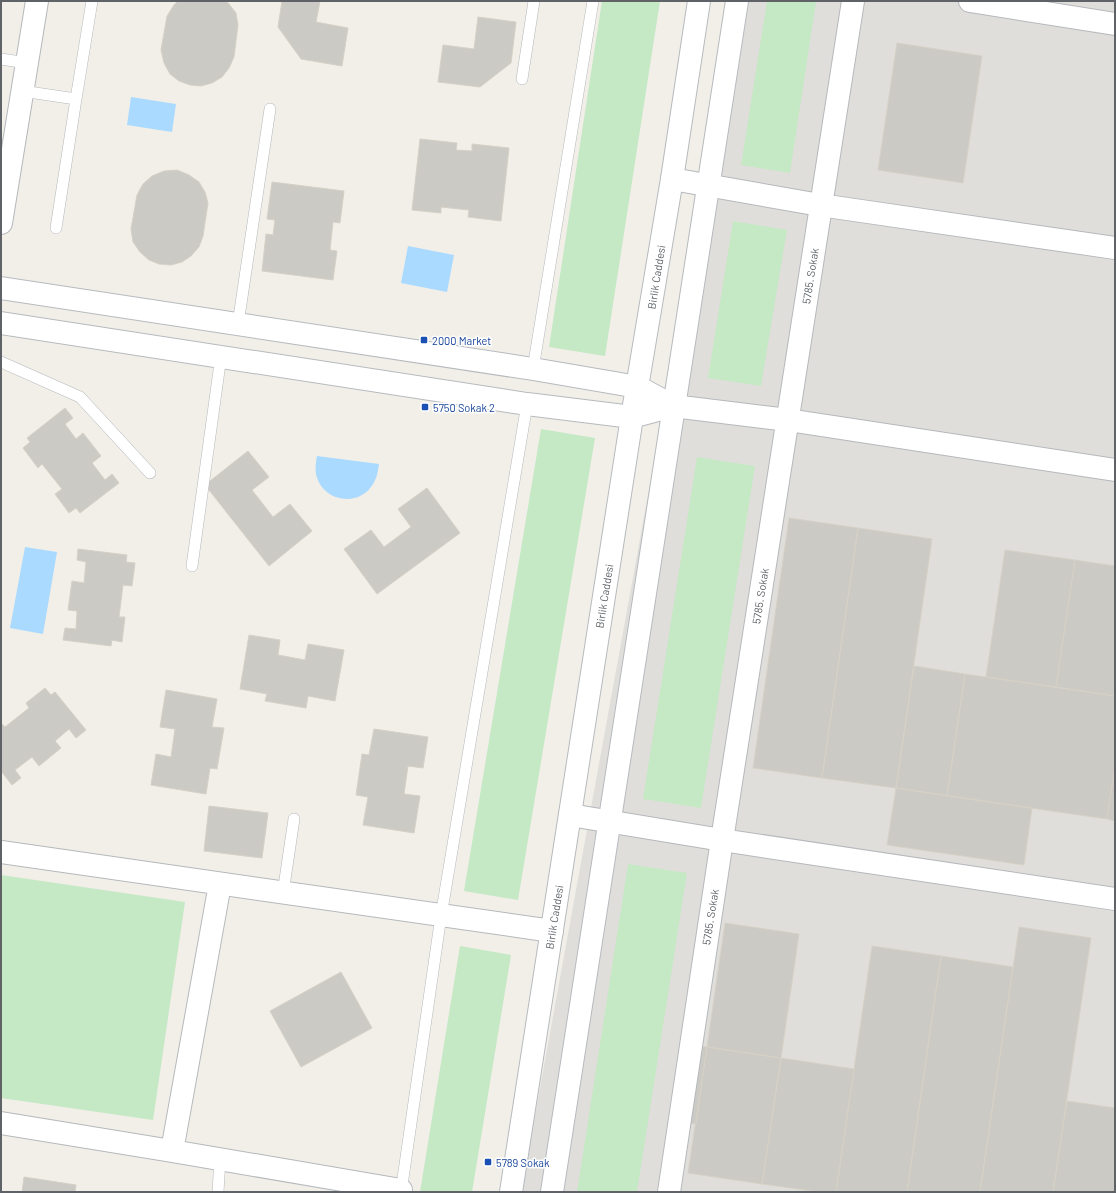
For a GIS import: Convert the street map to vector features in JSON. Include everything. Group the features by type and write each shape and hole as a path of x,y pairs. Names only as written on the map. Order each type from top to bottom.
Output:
{"street":[{"path":"1,223 37,1"},
{"name":"Birlik Caddesi","path":"511,1192 632,417 672,179 699,1"},
{"path":"552,1192 737,1"},
{"name":"5785. Sokak","path":"669,1192 820,205 853,1"},
{"path":"970,1 1115,24"},
{"path":"672,179 708,184 820,205 1115,248"},
{"path":"1,288 533,369 638,387 673,406 788,420 1115,470"},
{"path":"1,323 527,404 632,417 673,406"},
{"path":"570,815 609,820 722,840 1115,899"},
{"path":"1,852 552,931"},
{"path":"172,1150 220,884"},
{"path":"1,1123 172,1150 401,1191"}],"lane":[{"path":"56,228 92,1"},
{"path":"522,79 534,1"},
{"path":"533,369 593,1"},
{"path":"1,59 27,63"},
{"path":"22,91 76,99"},
{"path":"238,324 270,109"},
{"path":"192,566 221,356"},
{"path":"1,362 80,397 150,473"},
{"path":"401,1191 441,916 527,404"},
{"path":"283,893 294,819"},
{"path":"218,1192 220,1159"}],"shaded area":[{"path":"738,1 1115,1 1115,1192 521,1192"}],"green space":[{"path":"602,1 660,1 605,356 549,347"},
{"path":"767,1 816,2 790,173 741,165"},
{"path":"733,221 787,230 761,386 708,378"},
{"path":"541,429 595,438 518,900 464,891"},
{"path":"697,457 755,466 701,808 643,799"},
{"path":"628,864 687,873 637,1192 577,1192"},
{"path":"1,875 185,902 153,1120 1,1098"},
{"path":"460,946 511,955 472,1192 420,1192"}],"water":[{"path":"131,97 176,104 172,132 127,125"},
{"path":"408,246 454,255 447,292 401,283"},
{"path":"317,456 379,464 378,472 373,484 367,492 350,499 333,496 325,491 316,474"},
{"path":"25,547 57,552 43,634 10,628"}],"building":[{"path":"178,1 226,1 236,13 238,25 234,57 229,68 222,77 212,83 201,86 190,85 179,81 170,74 164,63 161,50 167,16"},
{"path":"282,1 320,1 316,22 348,28 342,66 301,59 278,27"},
{"path":"478,17 516,22 511,63 480,87 438,82 443,45 474,49"},
{"path":"897,43 982,56 963,183 878,170"},
{"path":"420,139 457,143 456,150 472,151 472,144 509,148 501,221 468,217 469,210 441,207 441,213 412,210"},
{"path":"177,170 189,175 199,182 205,192 208,203 203,236 199,247 191,256 182,262 171,265 159,264 149,260 140,252 133,242 131,229 137,195 143,184 152,176 164,171"},
{"path":"272,182 344,191 340,223 333,222 330,250 337,251 333,280 262,271 266,234 273,235 275,220 267,219"},
{"path":"65,408 73,418 65,424 76,439 83,433 101,456 92,463 105,480 112,474 119,483 80,513 76,508 69,513 55,494 62,489 42,464 38,468 23,448 30,442 27,438"},
{"path":"248,451 269,477 252,490 273,517 290,504 312,531 269,566 205,485"},
{"path":"427,488 460,533 377,594 344,549 371,530 384,547 411,527 398,509"},
{"path":"789,518 858,528 822,778 753,768"},
{"path":"858,528 932,539 896,788 822,778"},
{"path":"78,549 127,555 126,562 135,563 132,586 123,585 119,617 125,617 122,642 112,640 111,646 63,640 65,628 76,629 77,611 68,610 72,581 84,583 86,562 77,560"},
{"path":"1005,550 1075,560 1056,687 986,677"},
{"path":"1075,560 1115,566 1115,696 1056,687"},
{"path":"249,635 280,640 278,655 305,660 308,644 344,650 335,701 308,696 306,708 265,701 267,694 240,689"},
{"path":"914,666 965,674 947,796 896,788"},
{"path":"965,674 1115,696 1115,766 1107,819 947,796"},
{"path":"45,688 51,695 55,692 86,730 76,738 69,729 55,741 61,748 39,766 32,757 15,770 21,778 12,785 1,771 1,723 5,727 29,708 26,703"},
{"path":"166,690 217,699 212,727 224,728 217,769 210,768 206,794 151,785 156,754 171,757 175,729 160,727"},
{"path":"374,729 428,737 423,768 408,766 404,794 420,796 414,833 363,825 368,797 356,795 362,754 369,755"},
{"path":"1115,766 1115,821 1107,819"},
{"path":"896,788 1032,808 1024,865 887,845"},
{"path":"209,806 268,813 262,858 204,851"},
{"path":"725,923 799,934 781,1058 707,1047"},
{"path":"1019,927 1091,938 1053,1192 980,1192"},
{"path":"872,946 941,956 907,1192 836,1192"},
{"path":"941,956 1013,967 980,1192 907,1192"},
{"path":"341,972 372,1028 301,1067 270,1011"},
{"path":"695,1046 707,1047 696,1124 684,1122"},
{"path":"707,1047 781,1058 762,1184 688,1173"},
{"path":"781,1058 854,1069 836,1192 819,1192 762,1184"},
{"path":"1067,1101 1115,1108 1115,1192 1053,1192"},
{"path":"24,1177 76,1185 75,1192 22,1192"}],"place":[{"name":"2000 Market","path":"424,340"},
{"name":"5750 Sokak 2","path":"425,407"},
{"name":"5789 Sokak","path":"488,1162"}]}
